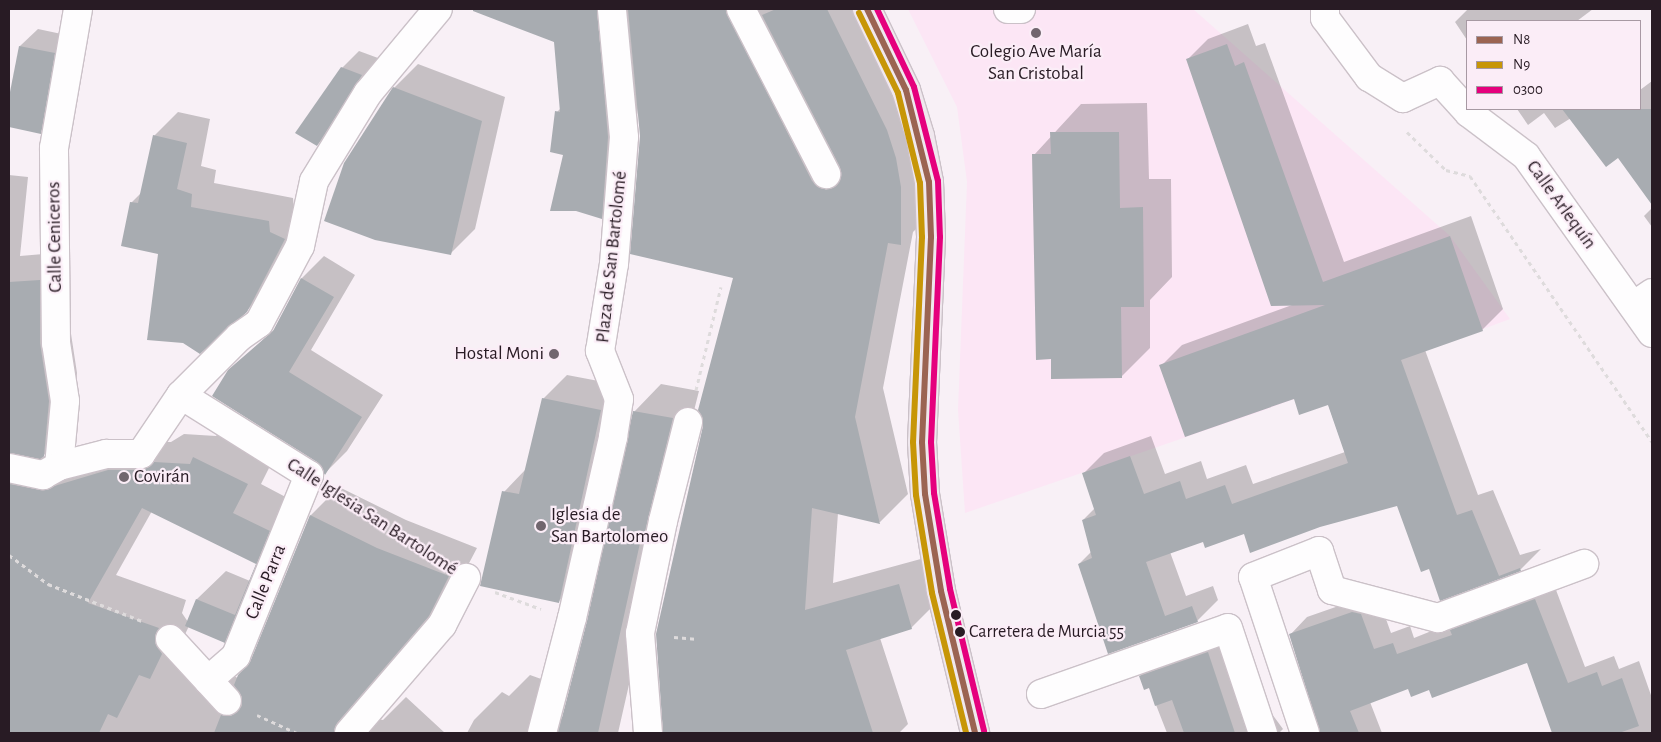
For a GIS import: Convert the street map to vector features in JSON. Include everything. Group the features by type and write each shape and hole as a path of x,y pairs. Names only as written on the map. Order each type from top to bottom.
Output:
{"main road":[{"path":"867,9 906,90 920,136 928,182 931,237 922,442 925,494 941,591 975,733"}],"street":[{"name":"Calle Ceniceros","path":"59,466 65,401 56,343 54,148 78,9"},
{"path":"9,468 43,474 59,466 106,454 141,454 181,395 239,337 260,323 300,246 314,182 368,93 438,9"},
{"name":"Plaza de San Bartolomé","path":"542,733 572,618 613,437 618,399 600,351 614,264 624,134 612,9"},
{"path":"1008,9 1022,9"},
{"path":"1325,9 1325,18 1369,77 1403,98"},
{"path":"745,10 826,174"},
{"name":"Calle Arlequín","path":"1403,98 1440,81 1466,110"},
{"name":"Calle Arlequín","path":"1466,110 1526,156 1643,300 1652,333"},
{"name":"Calle Iglesia San Bartolomé","path":"181,395 309,475"},
{"path":"648,733 640,633 663,521 691,409"},
{"name":"Calle Parra","path":"208,680 236,656 309,475"},
{"path":"1305,733 1253,577 1318,552 1332,590 1438,618 1584,564"},
{"path":"349,733 442,625 466,578"},
{"path":"1040,694 1228,628 1263,733"},
{"path":"170,639 227,701"}],"path":[{"path":"1403,98 1393,117 1446,170 1470,176 1652,442"},
{"path":"691,409 721,288"},
{"name":"Calle Iglesia San Bartolomé","path":"309,475 466,578 510,599 572,618"},
{"path":"9,554 48,584 134,616 170,639"},
{"path":"227,701 297,733"}],"shaded area":[{"path":"908,9 1193,9 1450,236 1510,319 1262,411 965,513 958,410 967,182 957,107"}],"building":[{"path":"473,9 597,9 608,137 602,219 576,211 550,211 563,155 550,152 555,111 560,112 554,42 473,11"},
{"path":"628,9 725,9 812,181 826,190 839,182 840,167 762,15 776,9 827,9 887,130 896,158 901,187 901,245 888,243 855,417 880,524 812,508 805,610 899,584 912,629 846,650 873,733 663,733 656,634 703,426 698,410 733,278 630,254 640,136"},
{"path":"1227,44 1235,66 1244,62 1323,282 1450,236 1483,331 1401,360 1457,515 1472,510 1499,576 1520,568 1521,571 1440,601 1429,569 1421,572 1397,506 1320,527 1250,553 1244,534 1205,548 1203,542 1146,562 1165,616 1192,606 1198,622 1108,654 1078,564 1092,558 1082,520 1096,515 1082,473 1130,456 1144,494 1180,481 1186,499 1225,485 1232,504 1348,463 1328,405 1299,415 1294,399 1185,437 1159,365 1325,305 1271,306 1186,59"},
{"path":"19,46 55,53 41,134 9,127 9,97"},
{"path":"341,67 362,75 317,146 295,133"},
{"path":"393,87 482,121 451,255 375,240 324,221 344,163"},
{"path":"1652,109 1652,205 1618,158 1606,167 1563,110"},
{"path":"1050,132 1119,132 1120,208 1143,207 1144,307 1121,307 1122,378 1051,379 1051,359 1036,360 1032,154 1051,154"},
{"path":"153,135 187,143 177,189 192,194 191,207 269,221 270,232 285,239 247,312 200,354 183,343 147,340 158,254 121,246 130,202 138,203"},
{"path":"301,278 334,297 289,372 362,417 325,475 317,462 212,396 228,370 273,331"},
{"path":"40,280 40,343 49,401 44,456 40,459 9,453 9,282"},
{"name":"Iglesia de San Bartolomeo","path":"542,398 601,410 559,603 480,586 502,491 519,494"},
{"path":"633,411 673,418 643,539 642,534 598,733 558,733 587,621"},
{"path":"193,457 248,484 233,513 270,531 225,643 185,626 196,599 235,615 256,564 142,508 88,603 159,628 155,642 162,654 150,679 139,675 117,718 108,714 99,733 9,733 9,484 41,490 108,470 141,470 154,462 190,464"},
{"path":"310,515 377,548 449,576 429,616 337,723 334,733 214,733 221,715 231,716 242,706 242,697 234,685 238,675 250,662"},
{"path":"1535,599 1568,683 1597,672 1602,686 1622,678 1639,726 1619,733 1552,733 1527,663 1432,698 1429,690 1411,697 1408,689 1350,711 1359,733 1320,733 1289,634 1352,612 1361,614 1374,649 1393,643 1397,654 1452,635 1450,630"},
{"path":"1208,652 1235,733 1184,733 1172,700 1155,706 1149,688 1144,690 1139,676"}],"transit line":[{"name":"N8","path":"867,9 906,90 929,182 931,237 922,442 925,494 941,591 975,733"},
{"name":"0300","path":"877,9 914,87 938,181 940,237 931,442 934,493 950,589 984,731"},
{"name":"N9","path":"859,13 898,93 920,183 922,237 913,442 916,495 932,593 966,733"}],"place":[{"name":"Colegio Ave María San Cristobal","path":"1036,33"},
{"name":"Hostal Moni","path":"554,354"},
{"name":"Covirán","path":"124,477"},
{"name":"Iglesia de San Bartolomeo","path":"541,526"},
{"name":"Carretera de Murcia 55","path":"960,632"}]}
